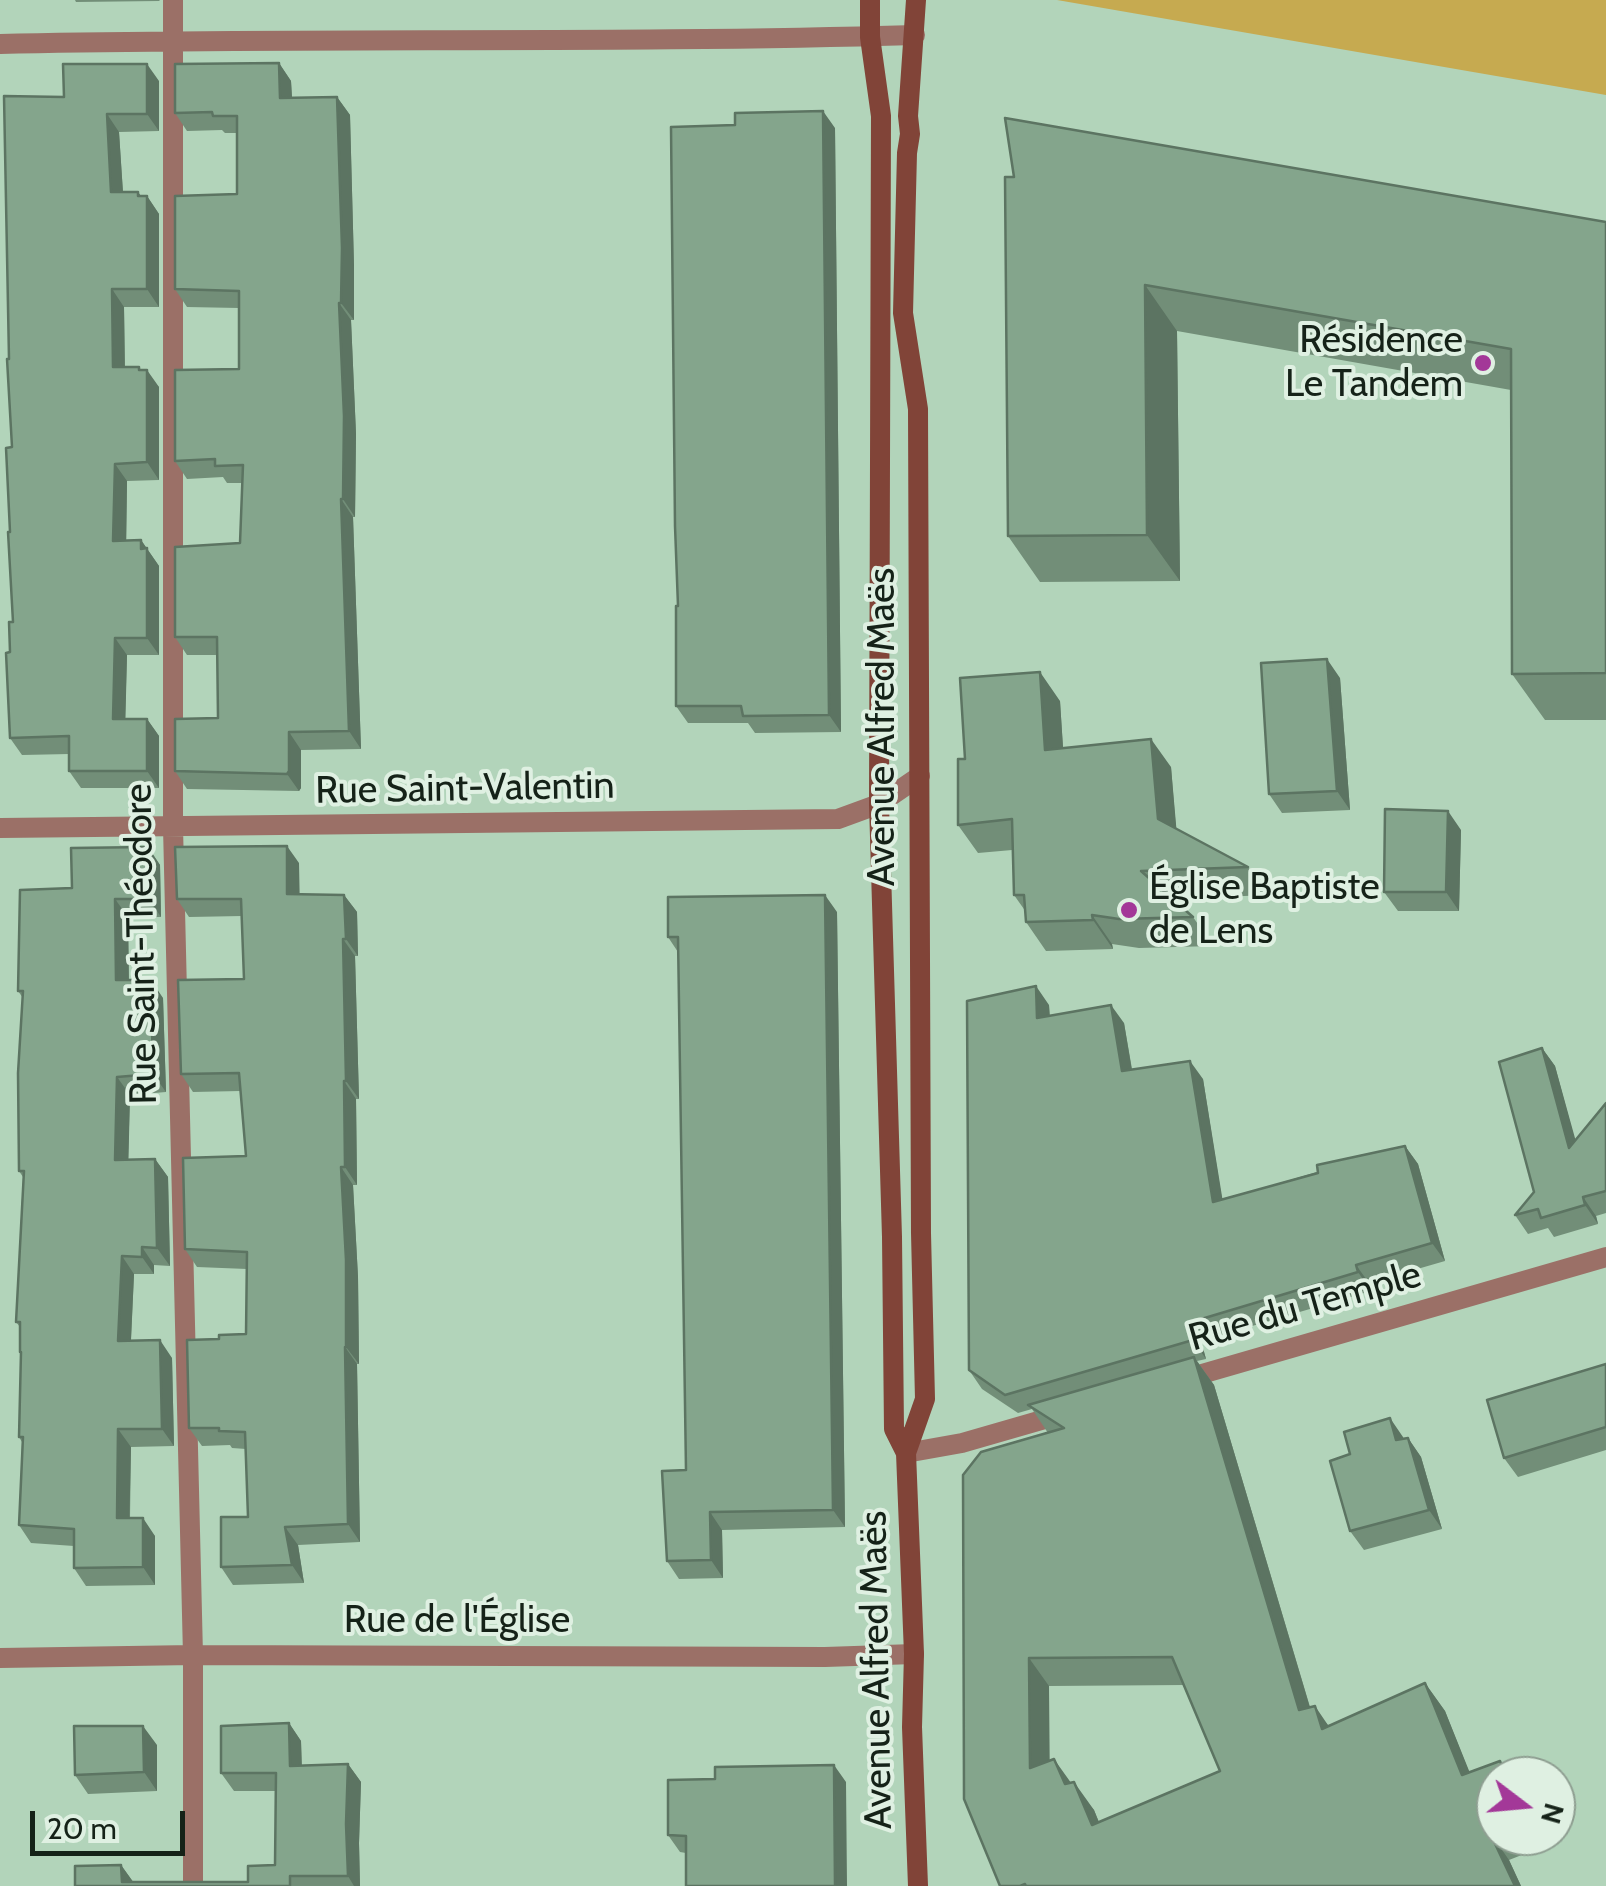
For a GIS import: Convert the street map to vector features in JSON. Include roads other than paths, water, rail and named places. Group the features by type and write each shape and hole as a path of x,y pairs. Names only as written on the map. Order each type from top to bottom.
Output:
{"main road":[{"name":"Avenue Alfred Maës","path":"870,0 870,36 882,116 879,804 894,1429 906,1453"},
{"name":"Avenue Alfred Maës","path":"916,0 908,116 904,313 918,410 920,1233 925,1399 906,1453 918,1886"}],"street":[{"name":"Rue Saint-Théodore","path":"174,0 173,827 193,1655 194,1886"},
{"path":"0,44 915,35"},
{"name":"Rue Saint-Valentin","path":"0,828 838,819 879,804 920,776"},
{"name":"Rue du Temple","path":"1164,1385 1606,1256"},
{"path":"906,1453 962,1443 1094,1405"},
{"name":"Rue de l'Église","path":"0,1658 914,1654"}],"place":[{"name":"Résidence Le Tandem","path":"1483,363"},
{"name":"Église Baptiste de Lens","path":"1129,910"}]}
